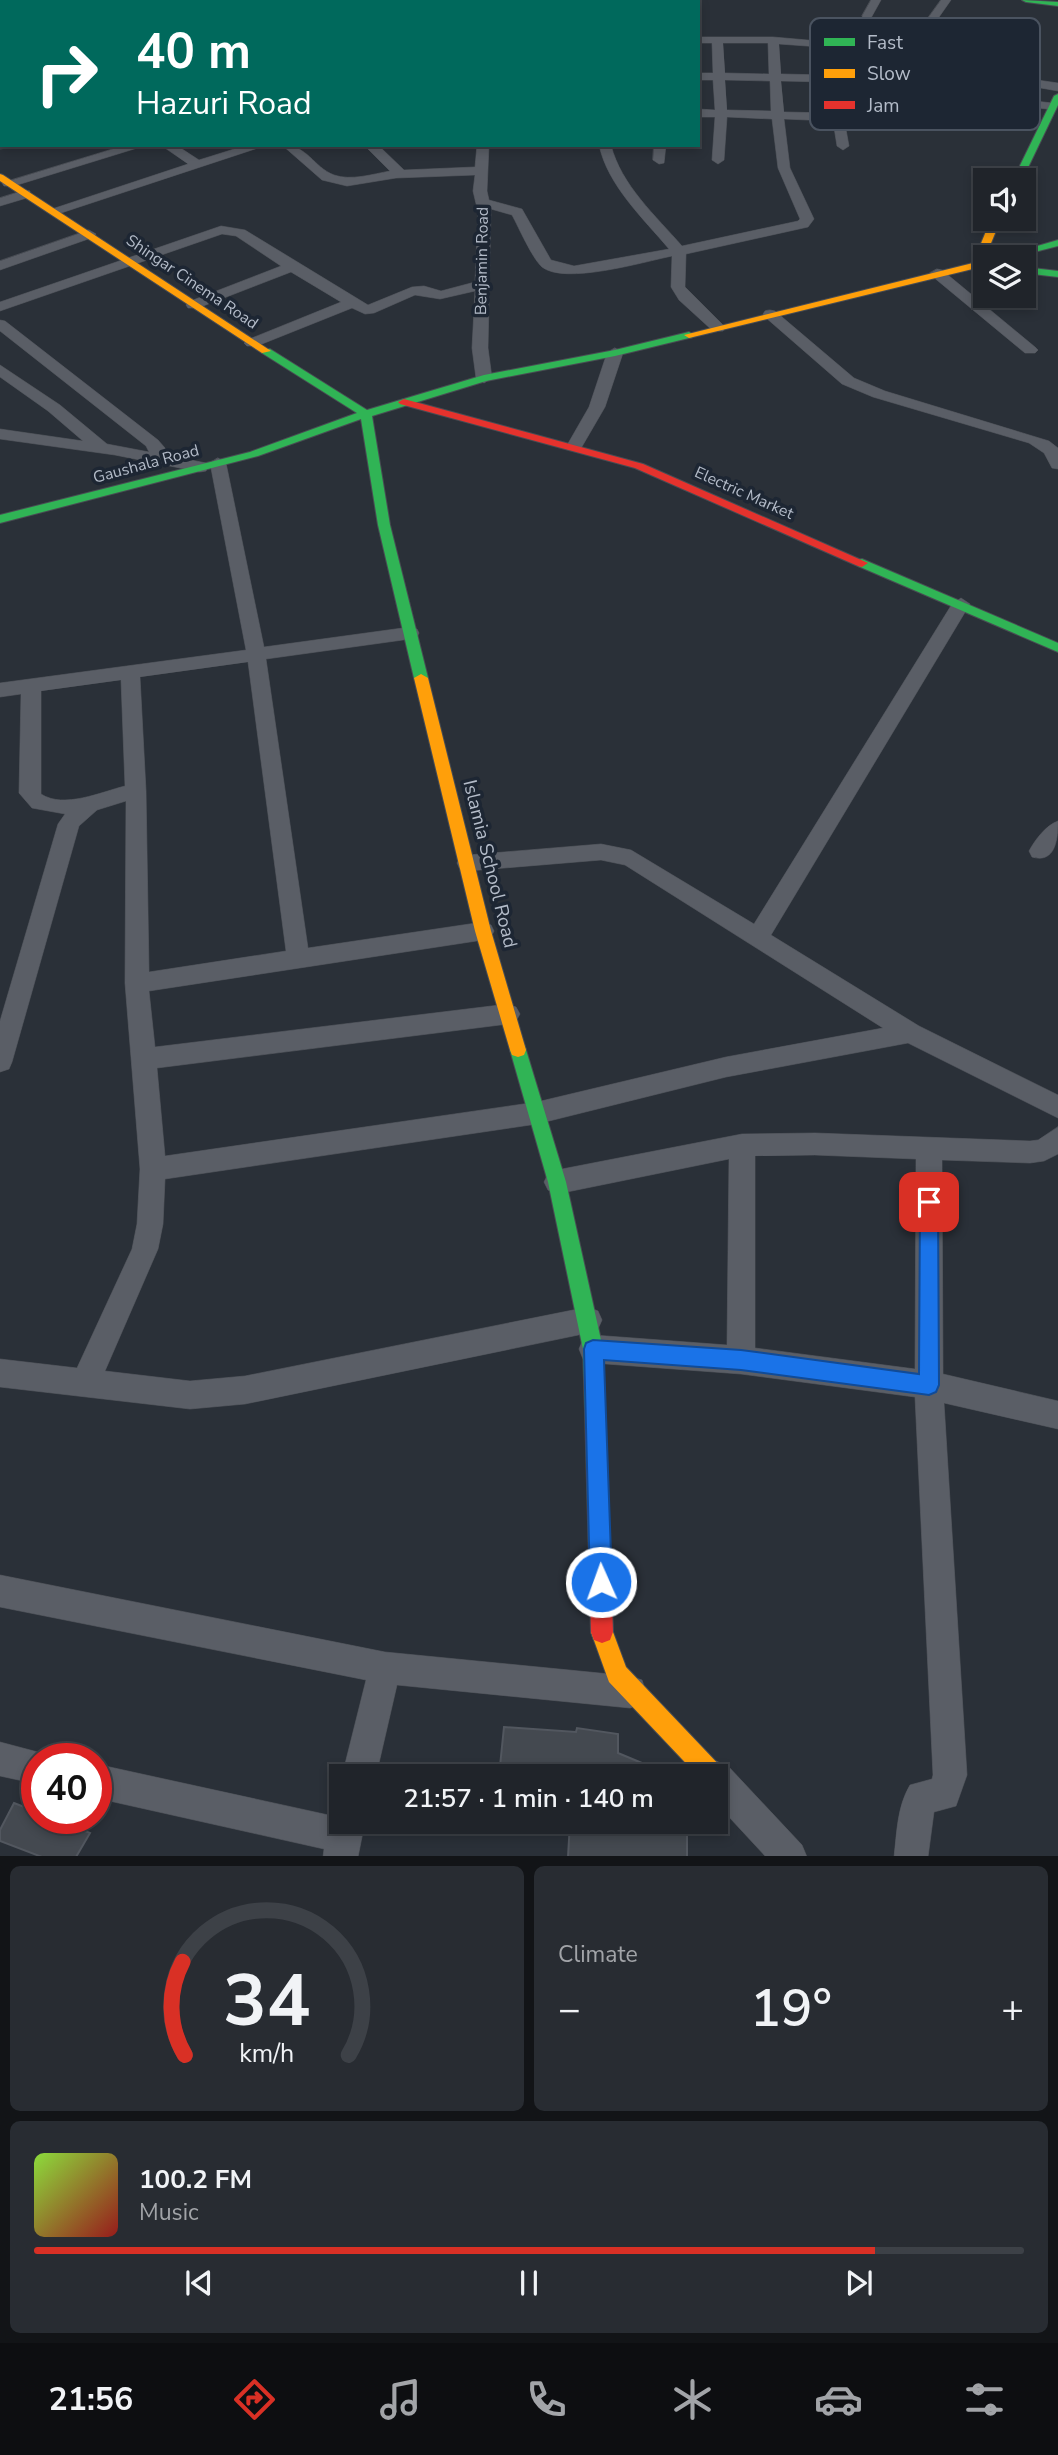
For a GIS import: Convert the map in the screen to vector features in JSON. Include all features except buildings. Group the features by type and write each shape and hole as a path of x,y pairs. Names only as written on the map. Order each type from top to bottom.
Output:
{"street":[{"path":"867,16 876,0"},
{"path":"935,18 946,0"},
{"path":"1026,0 1058,4"},
{"path":"700,40 810,43"},
{"path":"717,40 721,114 718,160"},
{"path":"483,203 517,212 545,263 555,268 574,270 797,226 805,221 782,160 773,40"},
{"path":"700,76 810,78"},
{"path":"1040,84 1058,87"},
{"path":"1023,168 1054,109"},
{"path":"700,113 810,116"},
{"path":"840,130 843,146"},
{"path":"5,180 133,147"},
{"path":"170,147 196,164"},
{"path":"53,211 254,147"},
{"path":"290,147 327,177 335,180 357,181 401,174 482,171"},
{"path":"372,147 401,174"},
{"name":"Benjamin Road","path":"482,147 480,348 484,378"},
{"path":"605,147 607,158 618,176 679,251 678,287 684,297 718,328"},
{"path":"659,160 660,147"},
{"name":"Shingar Cinema Road","path":"5,180 130,261 193,306 366,414"},
{"path":"0,202 24,194"},
{"path":"0,307 206,233 230,229 368,310 412,291 440,295 482,285"},
{"path":"0,266 89,234"},
{"path":"1036,249 1058,243"},
{"name":"Gaushala Road","path":"0,519 299,439 366,414 484,378 615,353 973,266"},
{"path":"193,306 292,267"},
{"path":"1036,271 1058,274"},
{"path":"937,273 1030,350"},
{"path":"252,343 352,303"},
{"path":"771,314 848,382 879,394 1035,440 1050,447 1058,464"},
{"path":"0,324 152,443 157,448 158,458"},
{"path":"574,447 597,407 615,353"},
{"path":"0,370 54,408 102,448"},
{"name":"Electric Market","path":"404,402 639,466 1058,648"},
{"name":"Islamia School Road","path":"366,414 384,525 410,633 483,930 557,1182 588,1320 593,1349 602,1634 617,1674 702,1764"},
{"path":"0,434 209,465 256,653 298,957"},
{"path":"758,937 961,604"},
{"path":"0,690 410,633"},
{"path":"85,1383 145,1249 150,1224 153,1169 137,983 136,791 130,671"},
{"path":"31,685 29,793 32,800 47,805 87,805 136,791"},
{"path":"0,1062 64,835 75,815 87,805"},
{"path":"1040,851 1058,829"},
{"path":"468,863 601,852 618,853 653,870 910,1033 1058,1107"},
{"path":"137,983 483,930"},
{"path":"144,1059 508,1014"},
{"path":"153,1169 537,1113 726,1067 910,1033"},
{"path":"557,1182 742,1145 815,1144 1030,1153 1044,1150 1058,1138"},
{"path":"741,1360 742,1145"},
{"path":"911,1856 918,1804 922,1797 944,1794 950,1775 929,1385 929,1150"},
{"path":"2,1378 85,1383 190,1395 245,1390 588,1320"},
{"path":"593,1349 741,1360 929,1385 1058,1415"},
{"path":"0,1591 385,1668 633,1693"},
{"path":"362,1764 385,1668"},
{"path":"0,1759 21,1764"},
{"path":"112,1785 344,1838"},
{"path":"728,1791 789,1856"}],"traffic: fast":[{"path":"1026,0 1058,4"},
{"path":"1023,168 1058,96"},
{"path":"1036,249 1058,243"},
{"path":"1036,271 1058,274"},
{"path":"0,519 254,454 366,414 484,378 615,353 689,335"},
{"path":"266,351 366,414 384,525 421,678"},
{"path":"862,563 1058,648"},
{"path":"518,1050 557,1182 593,1349 595,1411"}],"traffic: slow":[{"path":"0,177 266,351"},
{"path":"985,245 991,231"},
{"path":"689,335 973,266"},
{"path":"421,678 483,931 518,1050"},
{"path":"602,1632 617,1674 703,1764"}],"traffic: jam":[{"path":"404,402 639,466 862,563"},
{"path":"595,1411 602,1632"}],"route":[{"path":"601,1582 593,1349 741,1360 929,1385 929,1202"}]}
